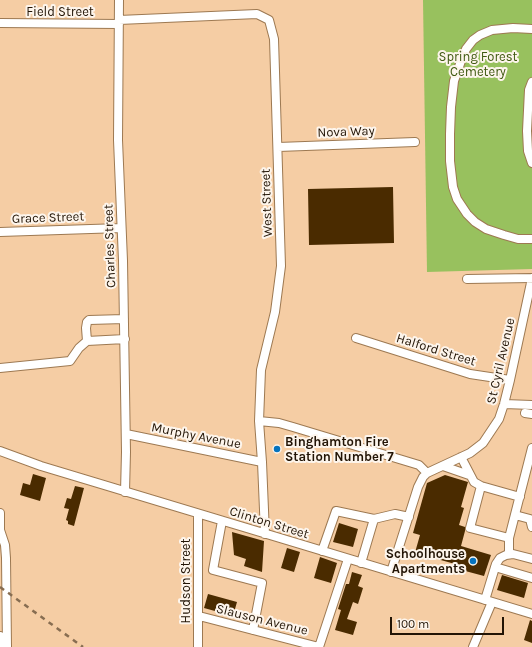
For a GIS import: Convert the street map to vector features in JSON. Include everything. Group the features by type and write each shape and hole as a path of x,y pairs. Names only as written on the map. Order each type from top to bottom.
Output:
{"street":[{"name":"Charles Street","path":"119,0 118,140 123,261 126,434 125,492"},
{"name":"West Street","path":"119,22 257,14 269,20 274,39 282,266 275,312 261,370 259,421 265,534"},
{"name":"Field Street","path":"0,23 119,22"},
{"path":"532,29 497,29 480,35 473,40 466,49 454,81 450,134 450,161 453,187 457,199 466,214 486,229 518,239 532,239"},
{"path":"532,82 529,90 527,142 532,163"},
{"path":"529,90 532,100"},
{"name":"Nova Way","path":"278,147 415,142"},
{"name":"Grace Street","path":"0,232 121,228"},
{"path":"467,279 532,278"},
{"name":"St Cyril Avenue","path":"427,473 470,453 483,443 499,418 510,380 532,278"},
{"path":"87,341 86,328 89,320 124,319"},
{"name":"Halford Street","path":"356,338 470,374 510,380"},
{"path":"0,368 70,361 78,348 87,341 124,339"},
{"path":"504,404 532,405"},
{"path":"259,421 279,423 420,465 427,473 418,487 391,572"},
{"name":"Murphy Avenue","path":"126,434 262,462"},
{"path":"509,554 510,538 532,448"},
{"name":"Clinton Street","path":"0,451 41,466 125,492 532,614"},
{"path":"462,457 469,475 474,482 481,486 520,497"},
{"path":"442,466 469,475"},
{"path":"481,486 470,528 510,538"},
{"path":"322,551 336,511 374,519 395,514 409,517"},
{"path":"0,513 0,531 5,545 6,558 7,647"},
{"name":"Hudson Street","path":"198,514 198,647"},
{"path":"515,515 530,519 532,527"},
{"path":"361,563 374,519"},
{"path":"222,521 213,570 262,583 253,630"},
{"path":"473,647 488,601 495,567 500,558 513,554 532,559"},
{"path":"319,647 348,559"},
{"path":"495,567 532,578"},
{"name":"Slauson Avenue","path":"199,616 319,647"},
{"path":"0,636 1,647"}],"green space":[{"name":"Spring Forest Cemetery","path":"423,0 532,0 532,269 427,272"}],"building":[{"path":"393,187 394,243 309,245 308,189"},
{"path":"33,474 46,478 40,501 20,495 23,483 30,485"},
{"path":"445,475 468,482 461,507 464,508 459,525 465,527 461,546 491,555 484,576 454,568 455,564 430,557 429,560 414,556 420,535 413,533 427,483"},
{"path":"75,486 84,488 74,526 68,524 68,521 66,520 69,509 64,508 67,498 71,499"},
{"path":"339,523 358,529 353,547 333,542"},
{"path":"232,532 264,541 262,572 244,566 246,559 234,555"},
{"path":"287,548 300,552 294,572 281,568"},
{"path":"320,557 337,563 331,583 314,578"},
{"path":"352,572 362,575 358,586 363,588 358,604 353,602 347,619 357,622 353,635 335,630 341,610 338,609 346,584 349,584"},
{"path":"502,575 528,583 524,598 497,590"},
{"path":"208,594 237,602 233,616 204,608"},
{"path":"530,620 532,621 532,643 524,640"}],"railway":[{"path":"0,587 83,647"}],"place":[{"name":"Binghamton Fire Station Number 7","path":"277,449"},
{"name":"Schoolhouse Apartments","path":"473,561"}]}
